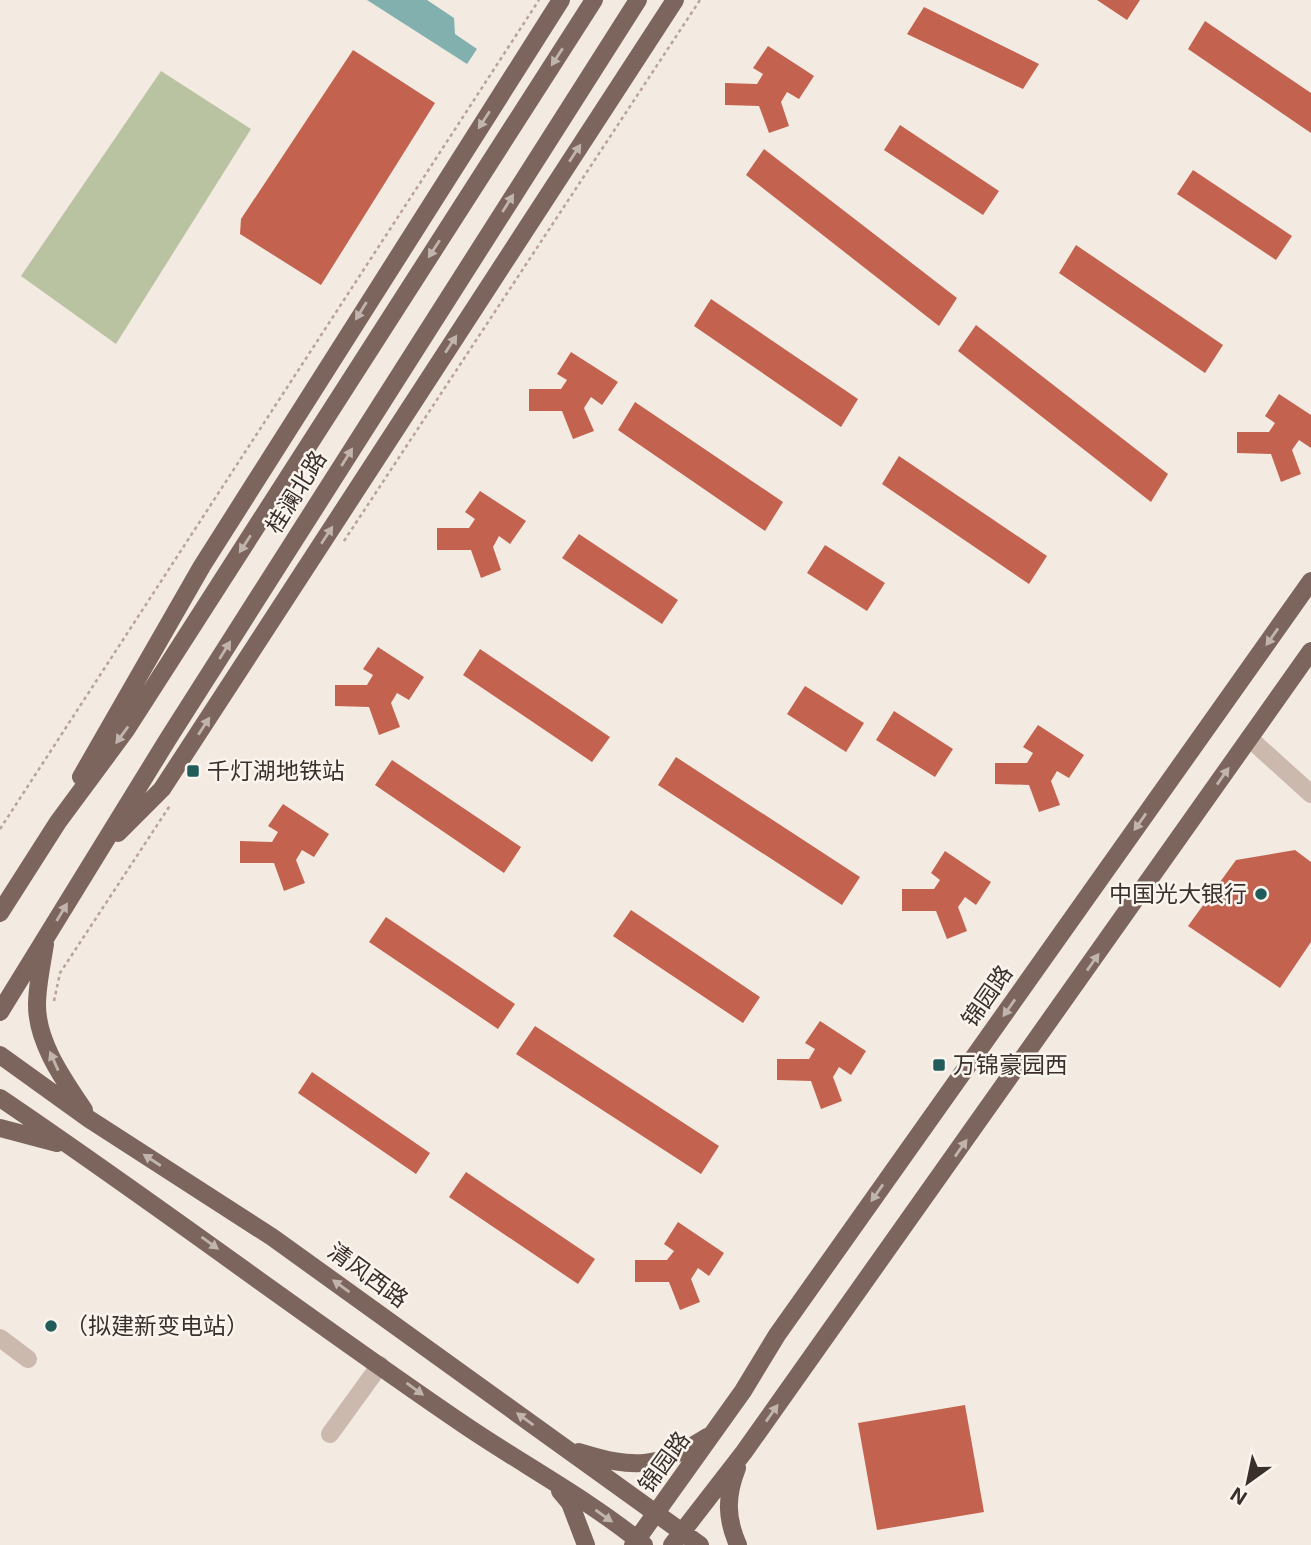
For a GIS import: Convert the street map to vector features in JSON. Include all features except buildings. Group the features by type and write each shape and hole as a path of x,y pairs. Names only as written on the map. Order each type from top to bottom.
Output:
{"main road":[{"path":"58,822 90,759 202,566 561,0"},
{"name":"桂澜北路","path":"1,910 58,822 126,730 594,0"},
{"name":"桂澜北路","path":"0,1012 638,0"},
{"path":"98,853 162,789 675,0"},
{"name":"锦园路","path":"638,1543 716,1431 785,1323 1311,581"},
{"path":"676,1538 744,1452 1311,651"},
{"path":"46,939 37,1004 39,1027 60,1073 89,1119"},
{"name":"清风西路","path":"0,1055 89,1119 272,1237 656,1514 676,1538 700,1545"},
{"path":"0,1098 464,1425 551,1480 638,1543"},
{"path":"0,1128 73,1147"},
{"path":"565,1448 614,1462 642,1465 678,1453 716,1431"},
{"path":"738,1545 729,1524 728,1501 744,1452"},
{"path":"551,1480 569,1503 586,1545"}],"street":[{"path":"1249,738 1311,794"},
{"path":"0,1338 28,1359"},
{"path":"330,1434 380,1364"}],"path":[{"path":"0,829 539,0"},
{"path":"339,549 701,0"},
{"path":"53,1007 60,973 178,793"}],"green space":[{"path":"161,71 251,129 116,344 21,276"}],"water":[{"path":"367,0 427,0 454,18 455,34 477,49 467,64"}],"place":[{"name":"千灯湖地铁站","path":"193,771"},
{"name":"中国光大银行","path":"1261,894"},
{"name":"万锦豪园西","path":"939,1065"},
{"name":"（拟建新变电站）","path":"51,1326"}]}
